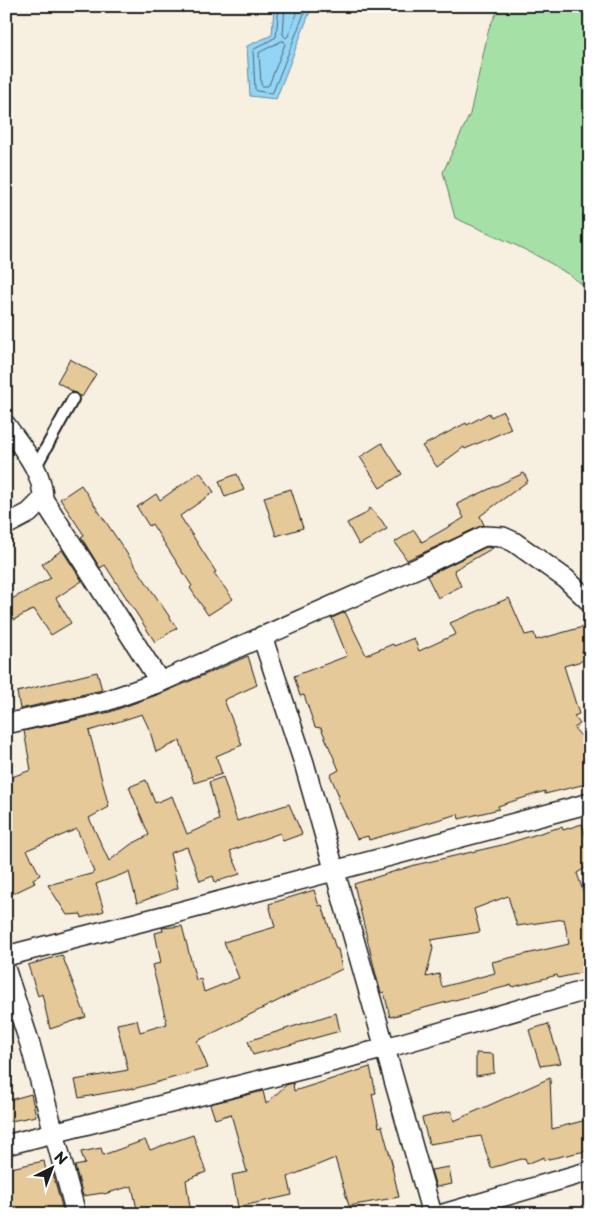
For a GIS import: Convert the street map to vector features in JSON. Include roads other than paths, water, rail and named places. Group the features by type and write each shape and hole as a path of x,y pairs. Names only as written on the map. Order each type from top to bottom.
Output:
{"street":[{"path":"6,425 35,468 42,484 43,499 160,682"},
{"path":"6,526 30,513 43,499"},
{"path":"6,724 106,701 160,682 422,566 484,536 503,537 514,542 566,580 590,602"},
{"path":"262,636 304,763 336,870 432,1214"},
{"path":"6,956 590,803"},
{"path":"6,971 30,1044 76,1214"},
{"path":"6,1145 386,1048 590,989"},
{"path":"443,1214 590,1171"}],"lane":[{"path":"35,468 73,399"}],"water":[{"path":"274,6 314,6 311,9 276,99 250,96 247,46 272,35"}]}
